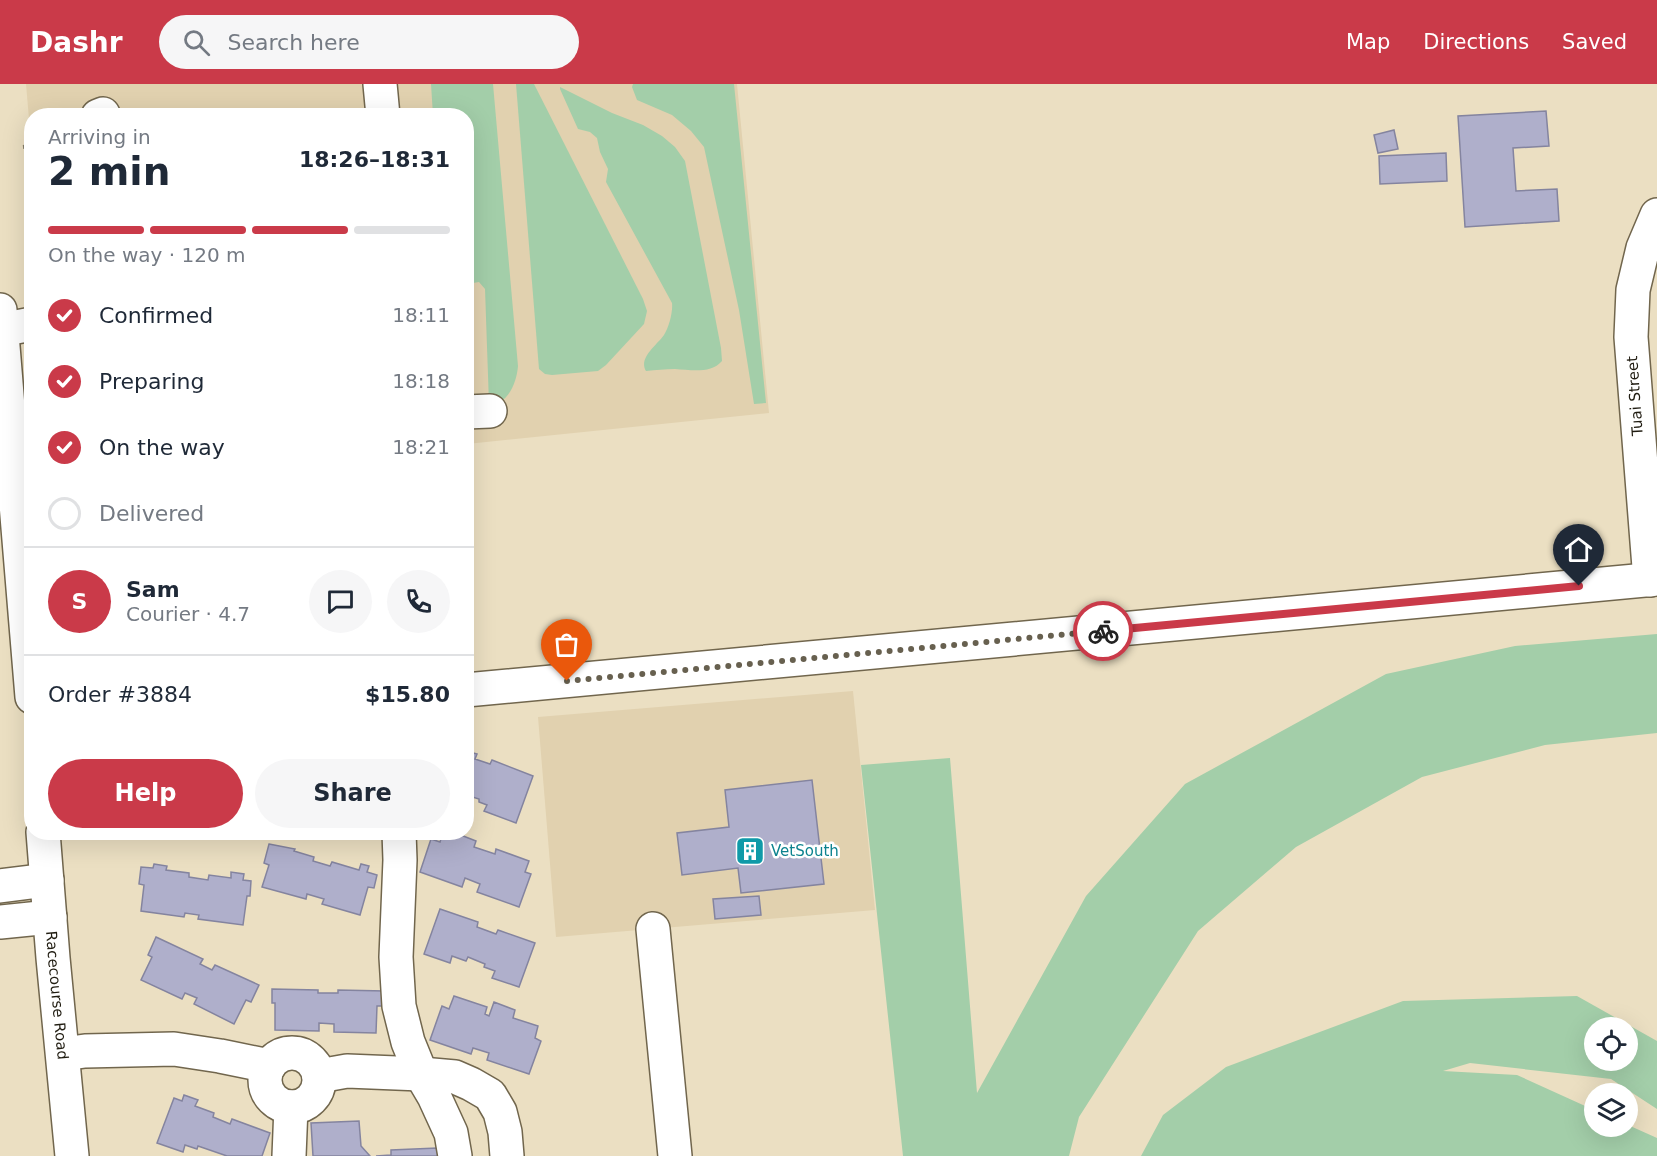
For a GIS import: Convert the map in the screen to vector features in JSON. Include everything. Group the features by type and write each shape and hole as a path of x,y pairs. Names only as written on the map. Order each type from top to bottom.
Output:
{"street":[{"path":"380,84 382,108"},
{"name":"Tuai Street","path":"1653,579 1631,337 1633,290 1643,248 1657,215"},
{"path":"8,324 24,572"},
{"path":"474,689 1653,579"},
{"name":"Racecourse Road","path":"44,840 72,1156"},
{"path":"399,840 396,957 399,1005 408,1041 421,1074 451,1133 455,1156"},
{"path":"0,886 47,880"},
{"path":"0,922 50,917"},
{"path":"653,930 675,1156"},
{"path":"63,1054 85,1051 174,1048 269,1066"},
{"path":"286,1054 303,1055 313,1063 319,1076 319,1086 315,1095 299,1107 281,1105 273,1100 266,1089 265,1080 269,1066 274,1059 286,1054"},
{"path":"319,1076 347,1071 421,1074 454,1077 471,1083 490,1095 500,1112 507,1156"},
{"path":"289,1156 291,1107"}],"shaded area":[{"path":"26,84 737,84 769,413 474,443 474,108 28,108"},
{"path":"853,691 875,910 556,937 538,717"}],"green space":[{"path":"431,84 493,84 518,366 510,391 504,399 497,403 489,404 485,289 479,282 474,283 474,108 433,108"},
{"path":"516,84 534,84 647,311 644,324 598,371 552,375 545,374 539,369"},
{"path":"633,84 734,84 766,403 754,404 739,310 704,147 691,131 672,115 637,100"},
{"path":"560,87 662,136 675,147 685,161 721,348 722,361 712,368 646,371 644,361 666,332 672,303 606,182 608,169 600,152 597,138 590,132 578,129"},
{"path":"1657,634 1657,733 1545,745 1422,777 1296,847 1198,931 1079,1117 1069,1156 903,1156 861,765 950,758 977,1093 1086,896 1185,784 1386,674 1515,646"},
{"path":"1577,996 1614,1017 1584,1017 1584,1071 1638,1071 1638,1030 1657,1041 1657,1109 1638,1097 1638,1083 1617,1083 1611,1079 1470,1063 1443,1071 1517,1075 1584,1105 1584,1137 1638,1137 1638,1129 1657,1138 1657,1156 1141,1156 1163,1115 1226,1067 1403,1001"}],"building":[{"path":"1546,111 1549,146 1513,148 1516,191 1557,189 1559,221 1465,227 1458,116"},
{"path":"1394,130 1398,149 1378,153 1374,135"},
{"path":"1446,153 1447,181 1380,184 1379,156"},
{"path":"474,753 477,754 475,759 490,764 492,760 533,776 516,823 484,811 487,805 479,802 479,799 474,797"},
{"name":"VetSouth","path":"812,780 824,884 741,893 738,868 682,875 677,833 729,827 725,790"},
{"path":"431,840 440,842 441,840 473,840 476,841 474,847 495,854 496,849 529,861 525,872 531,874 519,907 477,892 480,884 465,878 462,887 420,872"},
{"path":"269,844 295,849 294,851 314,857 313,861 330,866 332,862 359,870 361,864 369,866 367,872 377,875 374,888 368,887 360,915 322,904 324,899 307,894 306,899 262,887 269,865 264,863"},
{"path":"154,864 167,866 166,870 189,873 189,877 208,880 209,875 231,878 231,872 244,874 243,880 251,881 243,925 198,919 199,915 185,913 184,917 141,911 144,885 139,884 141,867 153,868"},
{"path":"759,896 761,915 715,919 713,899"},
{"path":"440,909 478,922 477,927 496,934 498,930 535,943 519,987 492,978 495,971 468,957 466,961 452,956 450,963 424,954"},
{"path":"156,937 203,959 200,964 212,970 215,965 259,985 251,1002 246,1000 234,1024 194,1004 197,998 185,993 182,999 141,980 152,957 148,955"},
{"path":"272,989 318,990 318,993 338,993 338,990 385,991 385,1006 377,1006 376,1033 334,1032 334,1024 319,1023 319,1031 275,1030 275,1003 272,1003"},
{"path":"454,996 487,1007 485,1014 489,1016 494,1002 515,1010 513,1018 538,1026 535,1038 541,1041 529,1074 487,1060 489,1053 473,1048 471,1054 430,1040 442,1006 449,1009"},
{"path":"184,1095 198,1100 195,1106 214,1113 213,1117 230,1124 232,1119 270,1133 262,1156 227,1156 198,1146 197,1149 185,1145 183,1152 157,1143 174,1098 182,1101"},
{"path":"359,1121 361,1146 370,1156 313,1156 311,1123"},
{"path":"437,1148 438,1156 376,1156 391,1155 391,1150"}],"way so far":[{"path":"567,681 1103,631"}],"place":[{"name":"VetSouth","path":"750,851"}],"route":[{"path":"1103,631 1579,586"}]}
